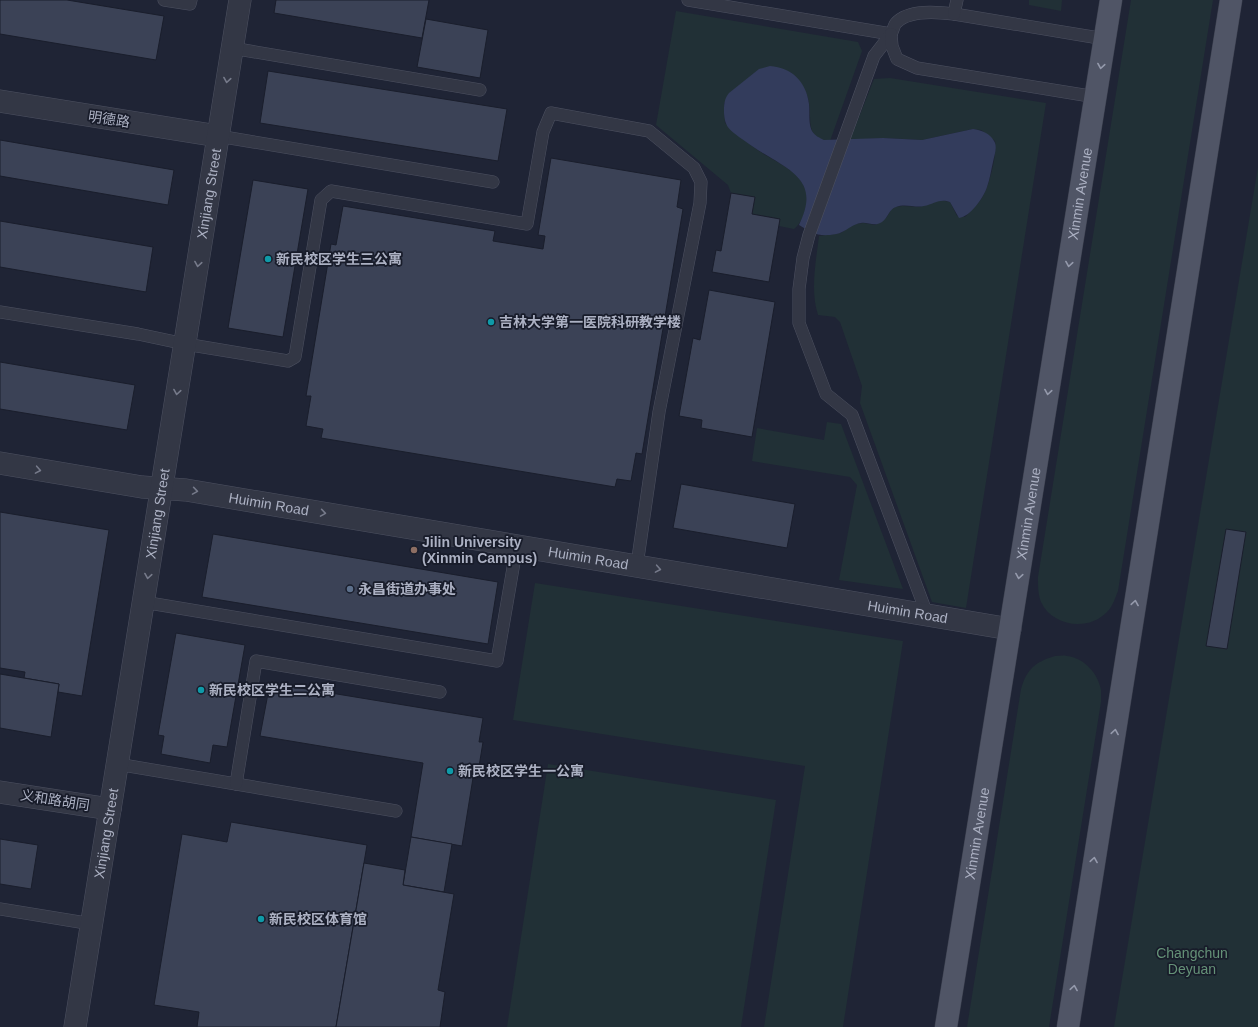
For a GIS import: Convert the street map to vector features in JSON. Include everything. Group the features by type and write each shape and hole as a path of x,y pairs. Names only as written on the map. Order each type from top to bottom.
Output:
{"main road":[{"name":"Xinmin Avenue","path":"946,1027 1111,0"},
{"path":"1068,1027 1231,0"}],"street":[{"name":"Xinjiang Street","path":"75,1027 240,0"},
{"name":"明德路","path":"0,101 218,136"},
{"name":"Huimin Road","path":"0,463 142,487 186,490 1010,629"},
{"name":"义和路胡同","path":"0,792 110,809"}],"lane":[{"path":"164,0 190,4 191,0"},
{"path":"688,0 891,34"},
{"path":"954,14 957,0"},
{"path":"927,614 852,415 826,394 799,323 799,289 803,258 809,236 874,56 891,34 896,23 906,16 930,11 1105,40"},
{"path":"891,34 892,46 898,59 918,68 1096,97"},
{"path":"232,48 480,90"},
{"path":"0,312 138,334 185,344 288,361 295,357 321,200 331,191 527,224 543,132 551,113 649,131 694,168 701,182 701,189 700,203 659,412 637,565"},
{"path":"218,136 493,182"},
{"path":"144,602 497,661 517,545"},
{"path":"236,784 256,661 440,692"},
{"path":"117,764 396,811"},
{"path":"0,909 92,924"}],"green space":[{"path":"1029,0 1062,0 1061,11 1029,5"},
{"path":"1131,0 1213,0 1118,591 1111,607 1099,618 1081,624 1071,624 1053,616 1046,610 1040,599 1038,577"},
{"path":"676,11 858,42 862,51 830,141 822,140 813,133 810,122 807,94 797,78 790,72 724,103 725,123 755,148 793,172 805,187 807,197 806,208 802,219 794,229 779,226 780,219 752,214 755,197 731,193 728,185 656,125"},
{"path":"890,78 1046,103 966,608 932,602 860,403 862,386 840,322 835,317 818,315 814,296 814,276 819,236 841,233 856,224 863,223 875,225 886,218 895,207 920,207 940,200 950,202 957,216 965,217 975,207 986,190 994,161 995,141 981,130 973,129 922,140 883,138 850,140 874,79"},
{"name":"Changchun Deyuan","path":"1258,167 1258,1027 1114,1027"},
{"path":"827,422 841,424 903,589 839,580 857,485 850,477 752,461 757,428 824,440"},
{"path":"535,583 903,641 843,1027 764,1027 805,766 513,720"},
{"path":"1055,656 1073,657 1089,667 1097,678 1101,690 1101,702 1049,1027 967,1027 1021,689 1026,676 1033,667 1042,661"},
{"path":"548,764 776,800 741,1027 507,1027"}],"water":[{"path":"770,66 778,67 791,73 801,82 805,89 809,104 810,125 812,131 816,136 824,140 883,138 922,140 973,129 988,134 994,141 996,149 989,181 983,196 968,214 959,218 950,202 943,201 921,206 899,206 894,208 884,220 879,223 853,225 841,233 825,235 810,232 799,225 804,212 806,200 802,183 796,175 788,169 751,146 731,131 725,118 725,102 729,93 759,69"}],"building":[{"path":"0,0 67,0 164,16 156,60 0,34"},
{"path":"276,0 429,0 422,38 274,13"},
{"path":"426,19 488,30 480,78 417,67"},
{"path":"268,71 507,109 498,161 260,123"},
{"path":"0,140 174,170 168,205 0,176"},
{"name":"吉林大学第一医院科研教学楼","path":"551,158 681,180 677,207 683,209 642,454 636,453 631,481 617,479 615,487 321,438 323,429 306,426 311,396 306,396 331,244 336,245 343,206 495,231 493,241 543,249 545,236 538,235"},
{"name":"新民校区学生三公寓","path":"253,180 308,189 283,337 228,328"},
{"path":"731,193 755,197 752,214 780,219 769,282 712,272 716,250 721,251"},
{"path":"0,221 153,247 146,292 0,267"},
{"path":"709,290 775,302 752,437 701,428 702,420 679,416 693,338 700,340"},
{"path":"0,362 135,385 127,430 0,409"},
{"path":"681,484 795,504 787,548 673,528"},
{"path":"0,512 109,530 82,696 58,692 59,684 24,678 25,672 0,668"},
{"path":"1226,529 1246,532 1227,649 1206,646"},
{"name":"永昌街道办事处","path":"213,534 498,582 488,644 202,597"},
{"name":"新民校区学生二公寓","path":"176,633 245,645 227,747 213,745 210,763 161,754 164,736 158,735"},
{"path":"0,674 59,684 51,737 0,728"},
{"name":"新民校区学生一公寓","path":"270,683 483,718 479,742 483,742 477,779 473,778 462,846 411,837 423,763 260,736"},
{"name":"新民校区体育馆","path":"231,822 367,845 336,1027 197,1027 199,1012 154,1005 182,834 227,842"},
{"path":"411,837 452,844 444,892 403,885"},
{"path":"0,839 38,845 31,889 0,884"},
{"path":"364,863 405,870 403,885 454,894 438,990 445,992 440,1027 336,1027"}],"place":[{"name":"新民校区学生三公寓","path":"268,259"},
{"name":"吉林大学第一医院科研教学楼","path":"491,322"},
{"name":"Jilin University (Xinmin Campus)","path":"414,550"},
{"name":"永昌街道办事处","path":"350,589"},
{"name":"新民校区学生二公寓","path":"201,690"},
{"name":"新民校区学生一公寓","path":"450,771"},
{"name":"新民校区体育馆","path":"261,919"}]}
